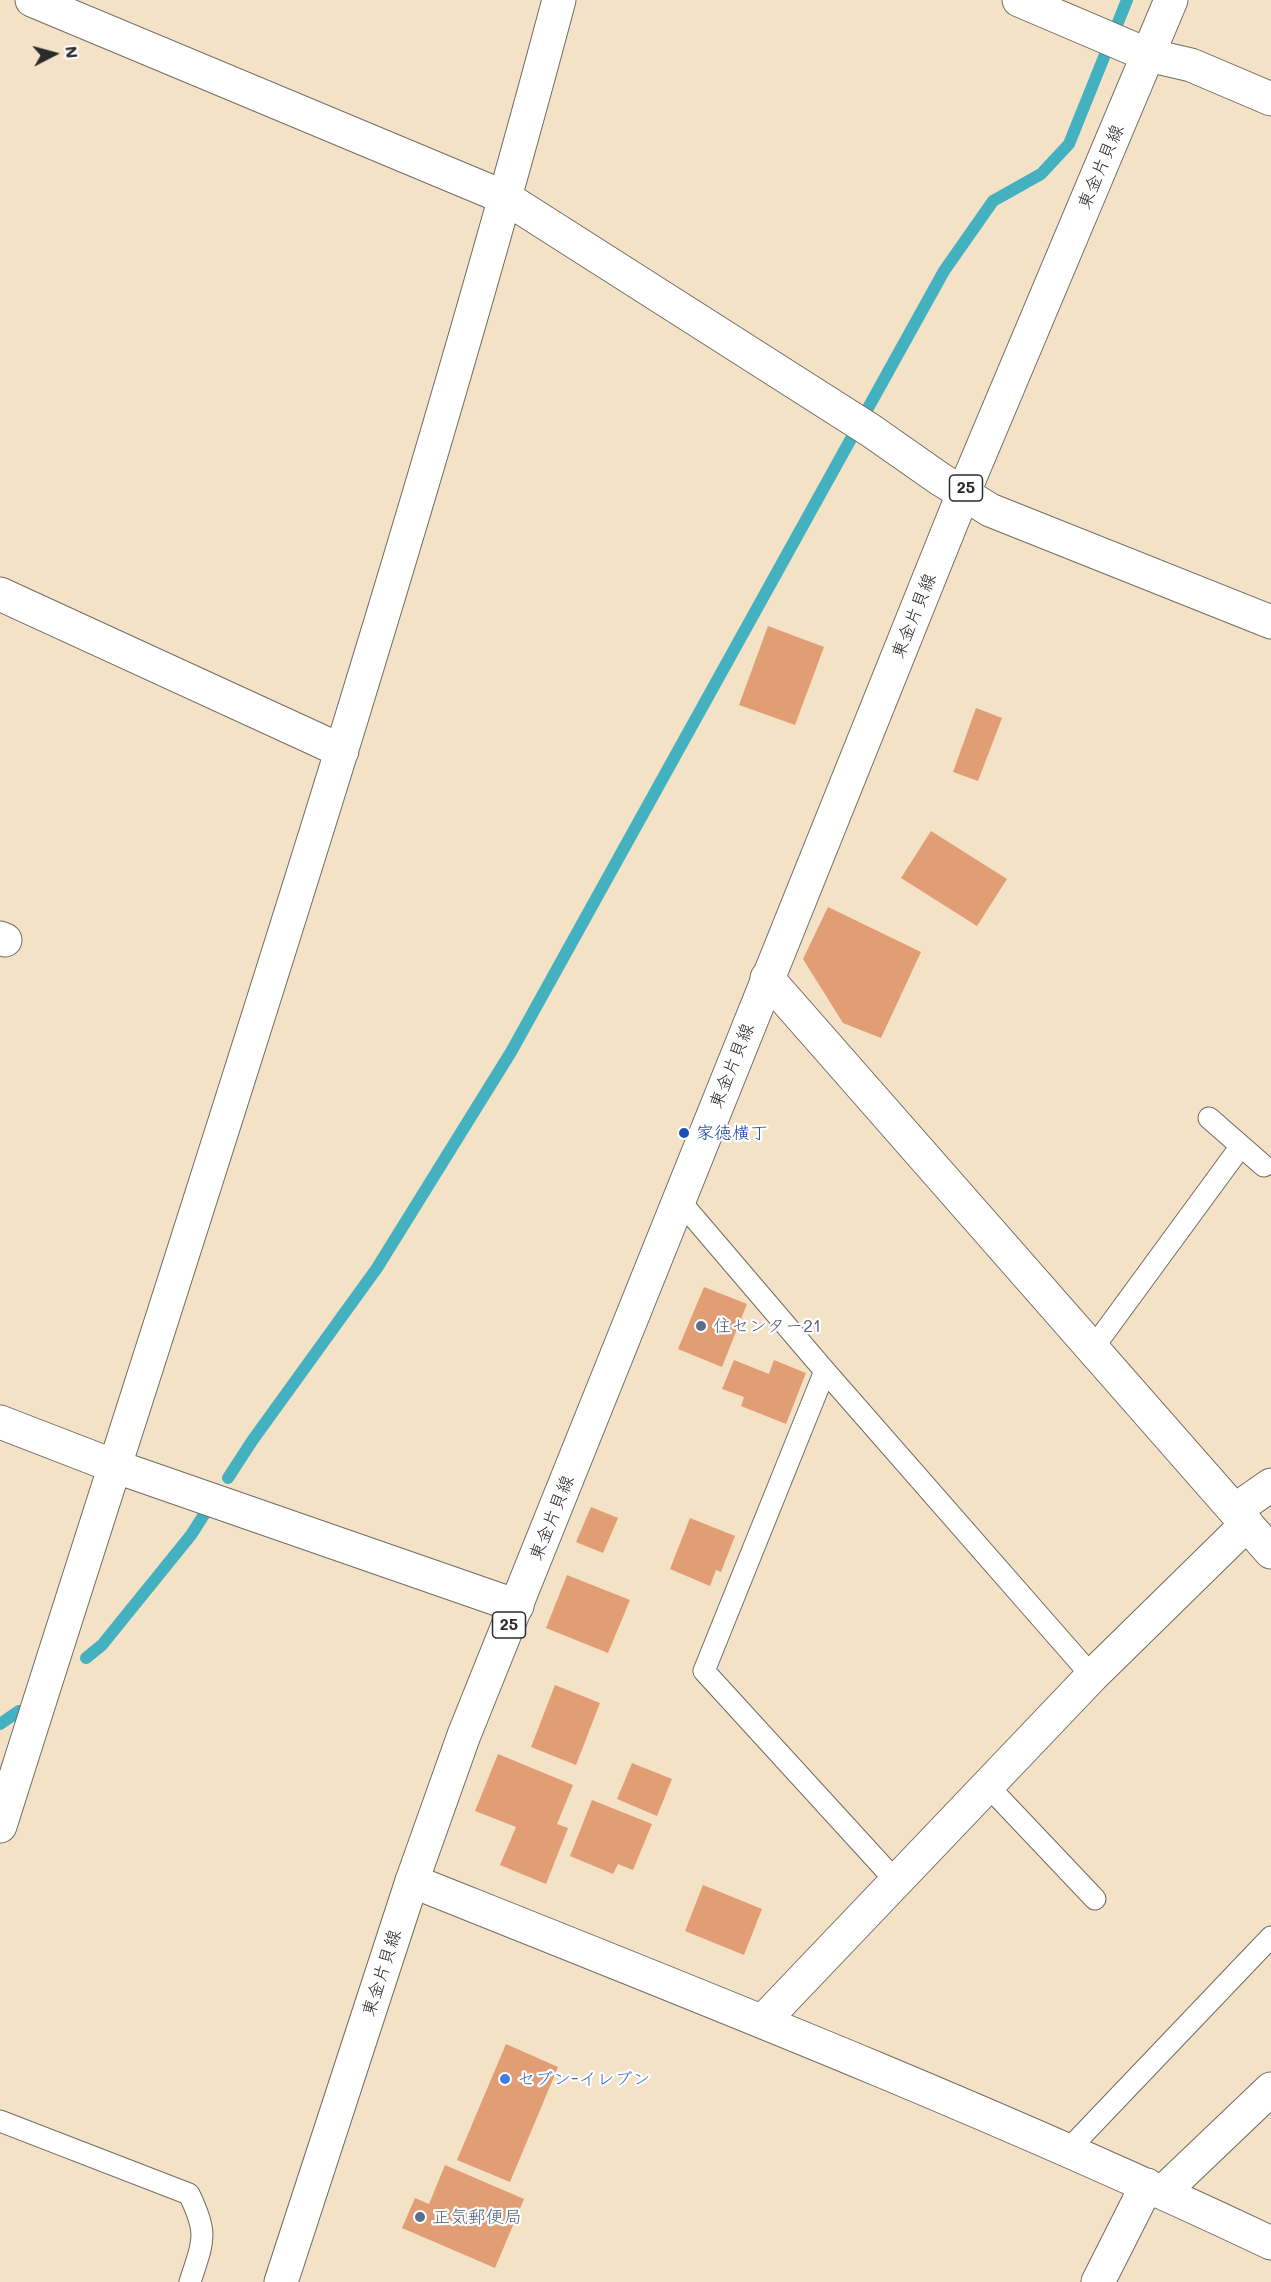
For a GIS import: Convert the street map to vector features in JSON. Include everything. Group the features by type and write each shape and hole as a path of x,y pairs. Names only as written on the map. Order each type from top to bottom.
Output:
{"street":[{"path":"32,0 506,198 858,422 990,510 1271,622"},
{"path":"0,1826 342,751 506,198 559,0"},
{"path":"1019,0 1124,45 1191,65 1271,99"},
{"name":"東金片貝線","path":"280,2282 412,1881 464,1735 963,494 1124,45 1171,0"},
{"path":"0,594 342,751"},
{"path":"767,978 1271,1552"},
{"path":"0,1422 114,1466 517,1606"},
{"path":"763,2021 1271,1485"},
{"path":"412,1881 763,2021 1155,2188 1271,2243"},
{"path":"1098,2282 1155,2188 1271,2089"}],"lane":[{"path":"1209,1118 1264,1166"},
{"path":"1093,1348 1241,1146"},
{"path":"679,1200 1092,1676"},
{"path":"825,1371 704,1671 895,1880"},
{"path":"987,1785 1095,1899"},
{"path":"1067,2151 1271,1937"},
{"path":"0,2121 189,2194 200,2217 203,2240 190,2282"}],"building":[{"path":"768,626 824,647 795,725 739,705"},
{"path":"976,708 1002,718 978,781 953,772"},
{"path":"931,831 1007,879 977,926 901,878"},
{"path":"828,907 921,952 881,1038 843,1023 803,959"},
{"path":"704,1287 747,1304 722,1367 678,1349"},
{"path":"734,1360 769,1374 774,1360 806,1373 786,1424 741,1406 744,1397 722,1389"},
{"path":"591,1507 618,1518 603,1553 576,1542"},
{"path":"690,1518 735,1536 721,1572 716,1570 710,1586 670,1569"},
{"path":"567,1575 630,1600 608,1653 546,1628"},
{"path":"555,1685 600,1703 576,1765 531,1747"},
{"path":"498,1754 573,1785 557,1824 568,1828 546,1884 500,1865 516,1827 475,1811"},
{"path":"632,1763 672,1779 657,1816 617,1799"},
{"path":"592,1800 652,1824 633,1870 618,1864 613,1874 570,1856"},
{"path":"703,1885 762,1909 744,1955 685,1931"},
{"path":"506,2044 558,2067 510,2182 457,2160"},
{"path":"445,2165 524,2199 495,2268 402,2228 415,2198 429,2204"}],"waterway":[{"path":"228,1478 252,1441 377,1268 511,1052 944,271 993,201 1041,174 1069,144 1127,0"},
{"path":"86,1658 102,1645 191,1535 207,1510"},
{"path":"0,1724 19,1711"}],"place":[{"name":"家徳横丁","path":"684,1133"},
{"name":"住センター21","path":"701,1326"},
{"name":"セブン-イレブン","path":"505,2079"},
{"name":"正気郵便局","path":"420,2217"}]}
